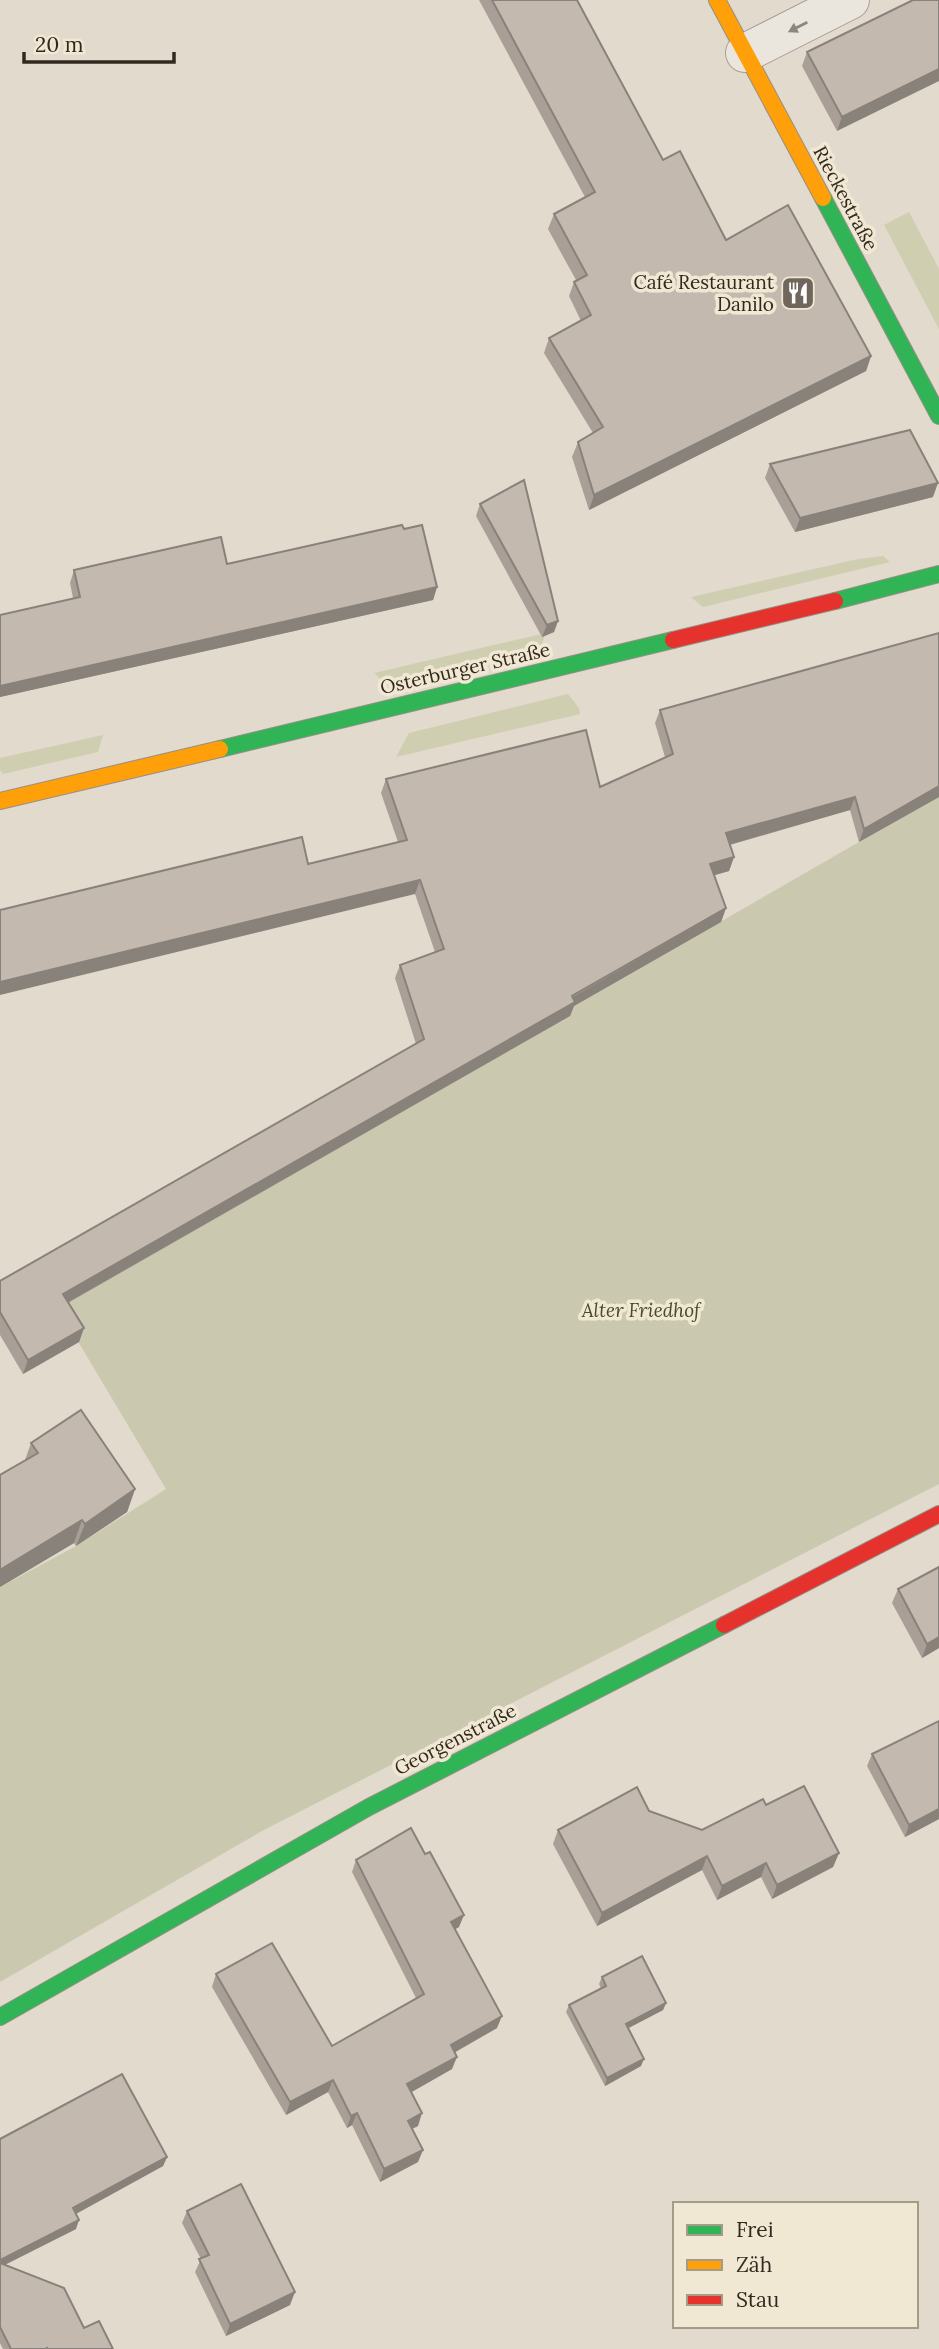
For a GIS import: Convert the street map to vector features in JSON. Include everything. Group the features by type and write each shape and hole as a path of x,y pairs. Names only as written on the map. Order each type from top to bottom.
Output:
{"street":[{"name":"Rieckestraße","path":"717,0 939,416"},
{"path":"745,53 850,0"},
{"name":"Osterburger Straße","path":"0,801 776,616 939,574"},
{"name":"Georgenstraße","path":"0,2017 369,1807 939,1514"}],"green space":[{"path":"909,212 939,269 939,329 884,225"},
{"path":"883,556 890,562 703,607 691,597 858,559"},
{"path":"546,633 541,646 385,683 374,673"},
{"path":"568,694 579,708 580,714 396,757 409,733"},
{"path":"103,735 98,752 3,774 0,770 0,758"},
{"name":"Alter Friedhof","path":"939,796 939,1484 262,1831 0,1982 0,1587 76,1546 166,1489 58,1308 570,1016 567,1010"}],"building":[{"path":"492,0 577,0 663,160 680,151 726,240 788,205 871,356 594,495 578,442 603,427 549,338 591,315 574,282 587,275 554,214 595,192"},
{"path":"913,0 939,0 939,69 842,117 807,52"},
{"path":"910,430 938,483 800,518 770,464"},
{"path":"524,480 558,621 547,625 480,504"},
{"path":"402,525 404,529 422,525 437,587 0,686 0,615 80,597 74,570 221,537 227,564"},
{"path":"939,633 939,786 864,829 855,797 726,833 734,857 710,864 726,908 572,996 575,1002 63,1294 84,1328 28,1360 0,1312 0,1281 424,1039 400,965 444,949 420,880 0,982 0,910 302,837 308,864 407,840 386,779 586,730 600,787 673,754 660,710"},
{"path":"81,1410 135,1489 85,1524 82,1520 0,1570 0,1475 38,1453 31,1443"},
{"path":"939,1567 939,1637 927,1644 898,1589"},
{"path":"939,1721 939,1809 909,1825 872,1754"},
{"path":"804,1786 839,1853 777,1885 766,1863 722,1886 707,1856 602,1913 558,1830 637,1787 649,1811 702,1830 763,1799 766,1805"},
{"path":"411,1828 425,1854 430,1852 464,1915 451,1922 502,2016 451,2045 457,2057 407,2084 422,2113 408,2121 423,2150 384,2169 357,2113 351,2116 333,2080 290,2102 216,1974 272,1943 332,2046 424,1994 356,1860"},
{"path":"642,1956 666,2003 626,2024 644,2059 607,2078 569,2005 606,1986 602,1977"},
{"path":"122,2074 167,2157 73,2208 79,2220 0,2260 0,2139"},
{"path":"241,2184 295,2292 230,2324 199,2259 209,2255 187,2211"},
{"path":"0,2263 64,2288 84,2328 99,2321 113,2349 11,2349 0,2327"}],"traffic: fast":[{"path":"823,198 939,416"},
{"path":"835,601 939,574"},
{"path":"220,749 673,640"},
{"path":"0,2017 369,1807 724,1625"}],"traffic: slow":[{"path":"717,0 823,198"},
{"path":"0,801 220,749"}],"traffic: jam":[{"path":"673,640 835,601"},
{"path":"724,1625 939,1514"}],"place":[{"name":"Café Restaurant Danilo","path":"798,293"}]}
